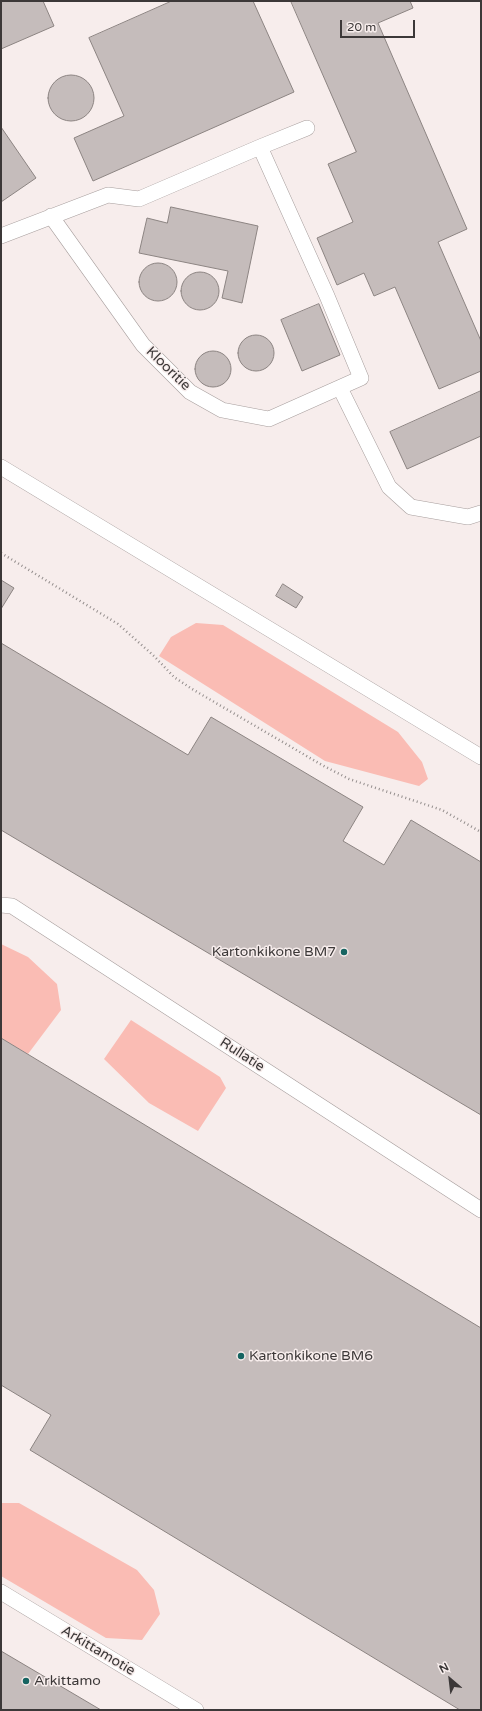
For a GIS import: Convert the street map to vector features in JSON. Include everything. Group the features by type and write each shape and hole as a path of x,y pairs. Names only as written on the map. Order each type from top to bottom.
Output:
{"lane":[{"path":"1,236 108,195 139,199 307,128"},
{"name":"Klooritie","path":"52,216 143,345 190,392 222,410 269,419 361,378 327,296 260,147"},
{"path":"340,388 389,487 411,507 468,517 481,513"},
{"path":"1,467 481,757"},
{"name":"Rullatie","path":"1,905 12,906 481,1210"},
{"name":"Arkittamotie","path":"1,1592 196,1710"}],"path":[{"path":"1,553 118,624 154,656 174,677 192,689 315,761 349,779 442,810 481,832"}],"shaded area":[{"path":"196,623 223,625 398,732 422,762 428,779 419,786 325,761 159,656 171,637"},
{"path":"1,944 28,957 57,984 61,1010 28,1054 1,1038"},
{"path":"131,1020 220,1077 226,1088 198,1131 149,1103 104,1059"},
{"path":"1,1503 19,1503 137,1570 154,1590 160,1614 142,1640 106,1638 1,1576"}],"building":[{"path":"1,1 43,1 54,26 1,49"},
{"path":"172,1 253,1 294,92 93,181 74,138 124,116 89,38"},
{"path":"291,1 410,1 413,8 378,23 467,229 438,242 481,341 481,371 439,389 395,287 374,296 364,273 337,285 317,238 353,222 328,164 356,152"},
{"path":"76,75 80,76 90,85 93,89 93,107 84,117 76,121 66,121 58,117 49,107 48,93 52,85 62,76"},
{"path":"1,127 36,178 1,202"},
{"path":"171,207 258,226 242,303 222,298 228,271 139,253 147,218 167,223"},
{"path":"154,263 162,263 169,266 174,271 177,282 174,293 169,298 162,301 154,301 147,298 142,293 139,286 139,278 142,271 147,266"},
{"path":"196,272 204,272 211,275 216,280 219,291 216,302 211,307 204,310 196,310 189,307 184,302 181,295 181,287 184,280 189,275"},
{"path":"319,304 340,355 302,371 281,320"},
{"path":"256,335 266,338 271,343 274,353 271,363 266,368 256,371 246,368 241,363 238,353 241,343 246,338"},
{"path":"213,351 226,356 231,369 226,382 213,387 200,382 195,369 200,356"},
{"path":"481,391 481,436 407,469 390,432"},
{"path":"1,580 14,588 1,609"},
{"path":"283,584 303,597 296,608 276,596"},
{"name":"Kartonkikone BM7","path":"1,643 188,755 211,717 363,807 343,841 384,865 411,820 481,862 481,1115 1,830"},
{"name":"Kartonkikone BM6","path":"1,1038 481,1328 481,1710 460,1710 30,1450 51,1415 1,1385"},
{"name":"Arkittamo","path":"1,1651 101,1710 1,1710"}],"place":[{"name":"Kartonkikone BM7","path":"344,952"},
{"name":"Kartonkikone BM6","path":"241,1356"},
{"name":"Arkittamo","path":"26,1681"}]}
